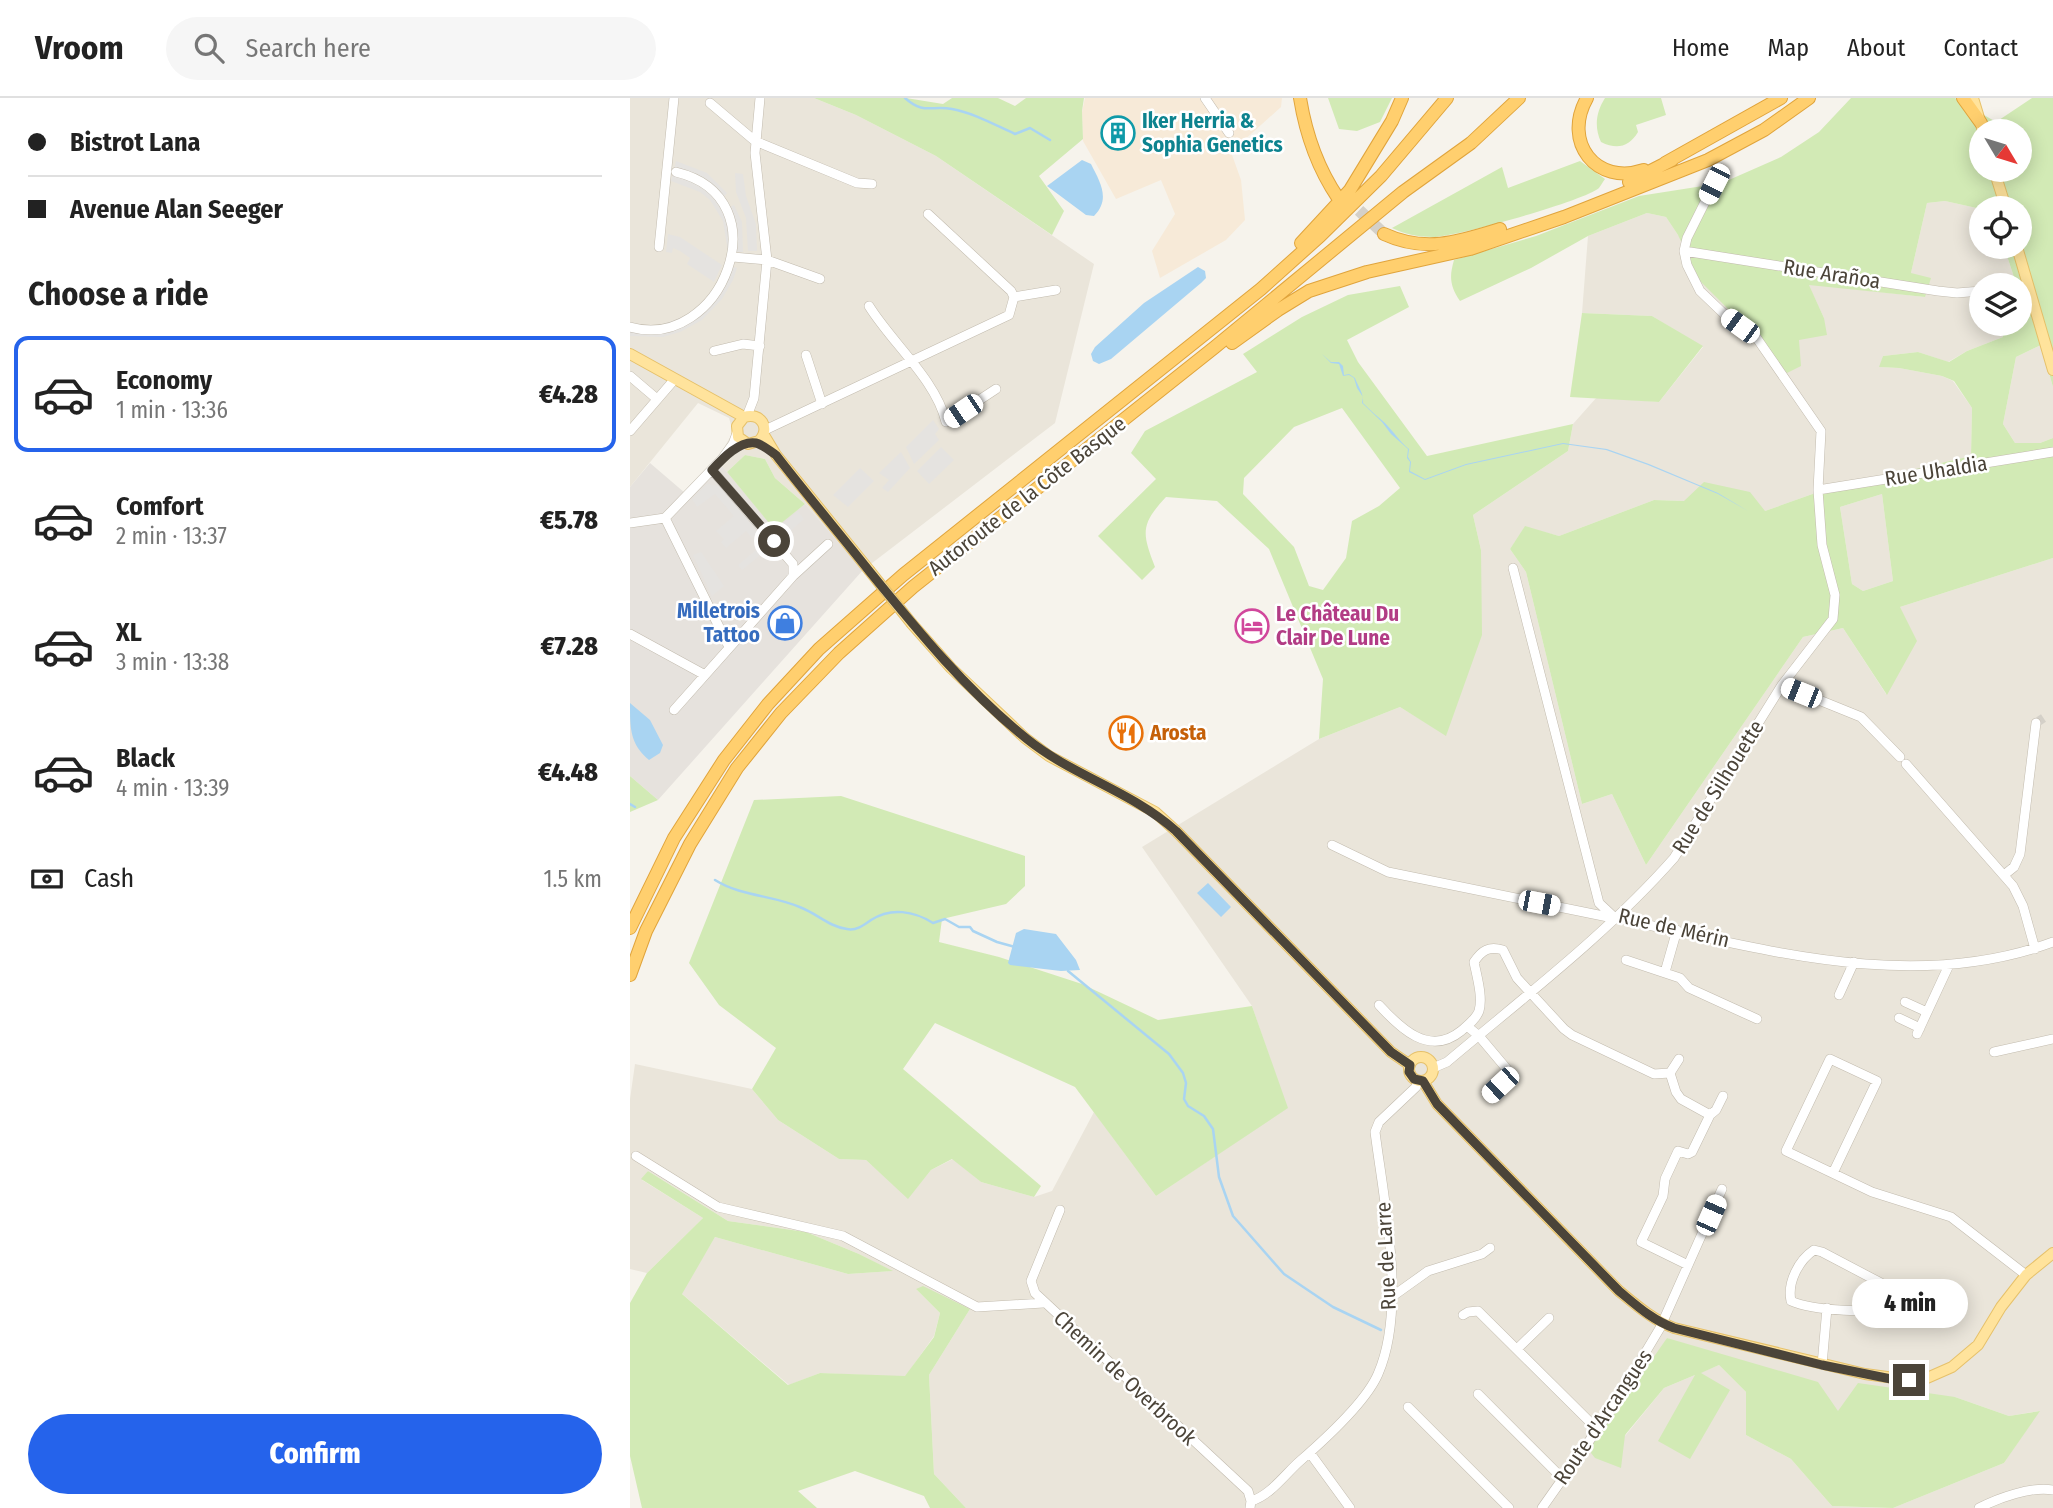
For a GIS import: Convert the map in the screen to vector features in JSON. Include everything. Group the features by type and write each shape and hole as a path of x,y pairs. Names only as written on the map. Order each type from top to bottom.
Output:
{"highway":[{"path":"1300,98 1304,123 1318,166 1340,195 1316,143 1307,98"},
{"path":"1261,289 1269,274 1350,190 1402,98"},
{"name":"Autoroute de la Côte Basque","path":"630,928 674,838 724,760 768,704 819,649 903,575 1261,289 1381,176 1447,98"},
{"name":"Autoroute de la Côte Basque","path":"630,975 646,931 690,844 737,768 799,693 873,621 913,587 1215,348 1403,192 1471,143 1519,98"},
{"path":"1587,98 1577,124 1579,141 1588,158 1599,168 1617,174 1640,172 1672,160"},
{"path":"1488,242 1419,251 1381,236 1420,245 1444,244 1587,201 1642,177 1781,98"},
{"path":"1215,348 1234,342 1309,291 1367,272 1470,249 1564,217 1708,160 1764,130 1810,98"},
{"path":"1964,98 1977,119"}],"main road":[{"path":"1973,98 1980,119"},
{"path":"2032,309 2053,370"},
{"path":"630,354 724,408 751,428 951,668 1025,738 1049,756 1144,806 1174,829 1391,1052 1410,1065"},
{"path":"1420,1081 1429,1078 1433,1068 1430,1061 1423,1057 1415,1059 1409,1072 1420,1081 1437,1104 1619,1291 1662,1324 1822,1365 1909,1380 1942,1373 1978,1345 2001,1307 2026,1275 2053,1253"}],"street":[{"path":"659,247 674,98"},
{"path":"751,428 767,260 755,141 760,98"},
{"path":"1205,98 1229,133"},
{"path":"710,103 755,141 857,183 872,184"},
{"path":"630,327 662,328 687,320 716,292 733,257 733,225 724,204 705,185 676,172"},
{"path":"1684,251 1687,237 1714,184"},
{"path":"630,523 665,518 751,428 784,420 821,404 1004,318 1012,309 1014,298 1006,285 928,214"},
{"name":"Rue Arañoa","path":"1684,251 1938,291 1969,292"},
{"name":"Rue de Silhouette","path":"1433,1068 1447,1062 1530,992 1652,883 1674,858 1782,685 1833,619 1835,595 1822,545 1818,490 1821,431 1756,338 1724,314 1700,291 1687,265 1684,251"},
{"path":"733,257 767,260 820,279"},
{"path":"1014,298 1056,290"},
{"path":"869,306 934,391 946,422 996,389"},
{"path":"714,351 743,344 760,346"},
{"path":"806,355 821,404"},
{"path":"630,376 657,399"},
{"path":"630,431 674,380"},
{"name":"Rue Uhaldia","path":"1818,490 2053,452"},
{"path":"712,470 793,564 793,576"},
{"path":"665,518 729,648"},
{"path":"674,710 793,576 828,544"},
{"name":"Rue de Mérin","path":"1513,568 1599,903 1615,918 1802,956 1886,966 1978,962 2035,949 2053,942"},
{"path":"630,634 705,675"},
{"path":"1782,685 1861,717 2004,875 2022,906 2035,949"},
{"path":"2004,875 2014,867 2020,854 2036,723"},
{"path":"1332,845 1388,872 1615,918"},
{"path":"1665,972 1677,930"},
{"path":"1379,1005 1401,1029 1418,1038 1436,1041 1456,1035 1479,1010 1480,995 1474,962 1481,952 1493,947 1503,950 1517,978 1572,1035 1654,1074 1670,1073"},
{"path":"1626,960 1679,978 1689,988 1757,1019"},
{"path":"1839,995 1854,962"},
{"path":"1899,1018 1918,1031 1948,965"},
{"path":"1905,1002 1927,1012"},
{"path":"1467,1026 1479,1035 1511,1074 1489,1095"},
{"path":"1994,1052 2053,1039"},
{"path":"1670,1073 1679,1059"},
{"path":"1833,1173 1877,1082 1830,1059 1786,1151 1872,1192 1951,1217 2026,1275"},
{"path":"1670,1073 1681,1099 1710,1115"},
{"name":"Rue de Larre","path":"1251,1504 1306,1456 1364,1396 1378,1376 1386,1350 1393,1296 1376,1132 1379,1122 1420,1081"},
{"path":"1688,1265 1641,1242 1663,1196 1665,1179 1678,1151 1688,1154 1692,1152 1710,1115 1716,1110 1723,1096"},
{"name":"Chemin de Overbrook","path":"636,1156 718,1207 843,1236 977,1307 1043,1303 1248,1491 1251,1504"},
{"name":"Route d'Arcangues","path":"1542,1508 1634,1374 1662,1324 1722,1189"},
{"path":"1043,1303 1035,1293 1031,1281 1060,1210"},
{"path":"1393,1296 1428,1271 1482,1254 1490,1248"},
{"path":"1886,1310 1881,1283 1822,1252 1814,1250 1801,1259 1789,1293 1791,1301 1804,1307 1886,1310 1931,1310"},
{"path":"1822,1365 1827,1308"},
{"path":"1464,1315 1478,1311 1597,1429"},
{"path":"1517,1349 1549,1318"},
{"path":"1478,1394 1562,1478"},
{"path":"1408,1407 1509,1508"},
{"path":"1306,1456 1350,1508"},
{"path":"1979,1508 2011,1495 2053,1490"}],"shaded area":[{"path":"630,98 814,98 856,115 936,156 1094,264 1055,423 863,570 805,504 775,478 765,459 745,455 727,472 717,460 733,432 729,418 698,403 630,487"},
{"path":"1085,98 1282,98 1281,107 1231,152 1241,180 1245,220 1226,240 1160,278 1152,251 1175,214 1161,180 1116,199 1083,141 1082,112"},
{"path":"676,161 707,173 727,193 723,198 730,207 734,205 742,222 743,252 728,252 723,221 710,200 700,192 671,181"},
{"path":"735,173 743,174 746,196 756,224 757,251 748,251 746,218 736,192"},
{"path":"1945,201 1969,206 1969,259 2008,259 2013,273 1969,273 1969,336 2003,337 1967,351 1948,362 1918,352 1883,356 1880,367 1942,376 1953,381 1972,408 1971,456 1821,491 1765,511 1654,500 1559,536 1525,527 1510,549 1526,572 1582,804 1612,794 1646,865 1803,637 1843,628 1886,694 1900,607 2053,558 2053,1508 1893,1508 2004,1463 2039,1411 2009,1416 1955,1397 1838,1411 1667,1338 1625,1436 1664,1388 1719,1365 1746,1392 1746,1435 1791,1459 1832,1506 1891,1508 966,1508 934,1474 929,1375 970,1309 916,1289 940,1313 934,1336 905,1377 820,1373 789,1385 681,1293 715,1237 848,1274 892,1271 806,1232 728,1221 648,1171 642,1180 703,1218 647,1273 630,1269 630,1099 635,1064 752,1089 778,1120 839,1159 866,1160 908,1198 931,1170 953,1159 981,1182 1034,1197 1052,1191 1094,1112 1156,1196 1287,1108 1252,1006 1142,847 1319,739 1400,707 1446,735 1481,550 1473,515 1568,451 1573,424 1597,397 1659,402 1703,347 1652,316 1582,313 1588,236 1647,213 1666,217 1678,235 1799,339 1824,318 1808,284 1925,297 1911,273 1927,203"},
{"path":"668,234 680,237 722,265 714,282 687,264 690,258 680,251 673,248 672,253 666,252"},
{"path":"729,266 737,268 733,280 722,299 702,320 680,332 663,337 630,336 630,327 649,329 697,312"},
{"path":"2041,345 2053,387 2053,438 2040,443 2015,443 2003,424 2016,357"},
{"path":"933,420 939,429 935,434 939,440 914,464 906,447"},
{"path":"941,447 954,460 929,484 917,471"},
{"path":"901,452 910,468 888,492 882,488 889,480 879,473"},
{"path":"717,460 774,528 805,504 863,570 658,800 630,776 630,487 650,463 685,493"},
{"path":"860,468 874,481 848,507 833,495"},
{"path":"707,484 719,486 758,533 752,538 746,531 726,548 721,542 724,539 716,531 734,516 715,494 697,507 692,499"},
{"path":"1882,494 1893,581 1863,591 1852,584 1840,507"},
{"path":"798,511 804,519 780,540 773,532"},
{"path":"759,534 770,547 742,570 738,565 762,545 757,539 753,539"},
{"path":"701,552 724,586 712,596 693,555"}],"green space":[{"path":"814,98 906,98 943,104 952,98 998,98 1015,106 1026,98 1084,98 1083,139 1039,176 1064,211 1052,235 936,156 856,115"},
{"path":"1328,98 1392,98 1380,122 1357,131 1339,129"},
{"path":"1605,98 1661,98 1666,115 1636,125 1638,132 1627,144 1607,144 1601,142 1597,125 1598,114"},
{"path":"1851,98 1955,98 1991,119 1969,119 1969,182 2032,182 2032,119 2000,119 2032,98 2053,98 2053,387 2041,345 2016,357 2003,424 2015,443 2040,443 2053,438 2053,558 1900,607 1917,641 1887,695 1843,628 1803,637 1646,865 1612,794 1582,804 1526,572 1510,549 1525,526 1559,536 1654,500 1684,501 1704,482 1750,492 1765,511 1821,491 1971,456 1972,408 1954,381 1942,376 1879,367 1883,356 1918,352 1949,362 2003,336 2032,336 2032,273 2013,273 2008,259 2032,259 2032,196 1969,196 1969,206 1945,201 1927,203 1911,273 1931,278 1925,297 1809,285 1824,318 1827,335 1799,340 1801,366 1787,373 1759,340 1700,281 1678,235 1666,217 1647,213 1588,236 1531,268 1460,301 1451,281 1452,266 1454,260 1536,236 1639,196 1722,183 1781,157 1819,132","holes":["1882,494 1893,581 1863,591 1852,584 1840,507"]},
{"path":"1580,161 1605,179 1599,188 1570,201 1466,231 1433,237 1417,236 1392,228 1502,167 1508,188"},
{"path":"1400,286 1409,307 1347,340 1358,362 1427,456 1573,424 1568,451 1473,515 1481,550 1482,635 1446,736 1400,707 1319,739 1323,679 1269,549 1217,501 1166,497 1148,522 1146,537 1155,567 1142,580 1098,536 1156,479 1131,453 1145,431 1257,372 1243,354 1302,317 1348,295","holes":["1342,408 1400,488 1379,506 1352,521 1346,558 1323,590 1309,586 1294,547 1243,494 1244,478 1294,427"]},
{"path":"1582,313 1652,316 1703,346 1659,402 1570,397"},
{"path":"745,455 765,459 775,478 805,504 774,529 727,472"},
{"path":"630,776 658,800 630,812"},
{"path":"841,796 1025,856 1025,886 1006,904 942,919 939,942 999,957 1082,984 1158,1020 1252,1006 1288,1108 1156,1196 1075,1087 935,1023 903,1069 1041,1186 1034,1197 981,1182 952,1159 931,1170 908,1199 866,1160 839,1159 778,1120 752,1089 776,1048 719,1005 689,963 754,800"},
{"path":"648,1171 728,1221 806,1232 893,1271 848,1274 715,1237 682,1294 788,1385 820,1373 905,1376 934,1337 940,1313 916,1289 923,1286 970,1309 929,1375 934,1474 966,1508 930,1508 924,1496 855,1471 798,1491 817,1508 642,1508 630,1456 630,1303 647,1273 703,1218 641,1179"},
{"path":"1667,1338 1818,1382 1838,1411 1858,1383 1955,1397 2009,1416 2040,1411 2004,1463 1893,1508 1832,1506 1791,1459 1746,1435 1746,1392 1719,1365 1701,1373 1730,1390 1690,1459 1658,1441 1695,1375 1664,1388 1625,1435 1621,1468 1595,1458 1591,1453 1593,1444"}],"water":[{"path":"1082,160 1091,164 1102,190 1102,203 1094,216 1086,215 1047,186"},
{"path":"1198,267 1205,271 1206,278 1201,283 1111,359 1099,364 1093,361 1091,354 1095,347 1144,303"},
{"path":"1322,354 1331,362 1339,362 1343,366 1344,375 1349,374 1355,378 1363,396 1354,378 1343,376 1339,364 1331,363"},
{"path":"1363,398 1363,403 1409,449 1408,457 1411,462 1410,471 1425,479 1466,464 1563,443 1607,449 1649,464 1718,493 1748,511 1718,494 1648,465 1606,450 1563,444 1466,465 1425,480 1409,472 1410,462 1407,458 1408,449 1362,403"},
{"path":"630,703 650,720 663,745 660,753 649,760 638,748 632,735"},
{"path":"1208,883 1231,907 1221,917 1197,893"},
{"path":"1024,929 1056,934 1076,960 1080,970 1061,971 1010,965 1008,963 1016,933"}],"waterway":[{"path":"905,98 923,108 945,108 968,113 1015,134 1030,128 1050,140"},
{"path":"630,804 635,807"},
{"path":"715,880 736,890 791,904 841,928 857,928 886,913 902,912 933,923 945,919 959,927 970,927 997,942 1015,947"},
{"path":"1068,971 1169,1054 1183,1073 1186,1083 1184,1099 1188,1106 1204,1116 1213,1129 1219,1177 1233,1216 1284,1274 1333,1307 1381,1330"}],"tunnel":[{"path":"1346,198 1384,234"},
{"path":"2036,723 2045,717"}],"place":[{"name":"Iker Herria & Sophia Genetics","path":"1118,133"},
{"name":"Milletrois Tattoo","path":"785,623"},
{"name":"Le Château Du Clair De Lune","path":"1252,626"},
{"name":"Arosta","path":"1126,733"}],"route":[{"path":"774,541 712,470 722,459 745,443 756,443 776,455 912,624 951,668 1025,738 1049,756 1133,799 1154,812 1176,831 1391,1052 1410,1065 1411,1076 1423,1081 1437,1104 1619,1291 1645,1312 1662,1324 1750,1348 1865,1374 1909,1380"}]}
